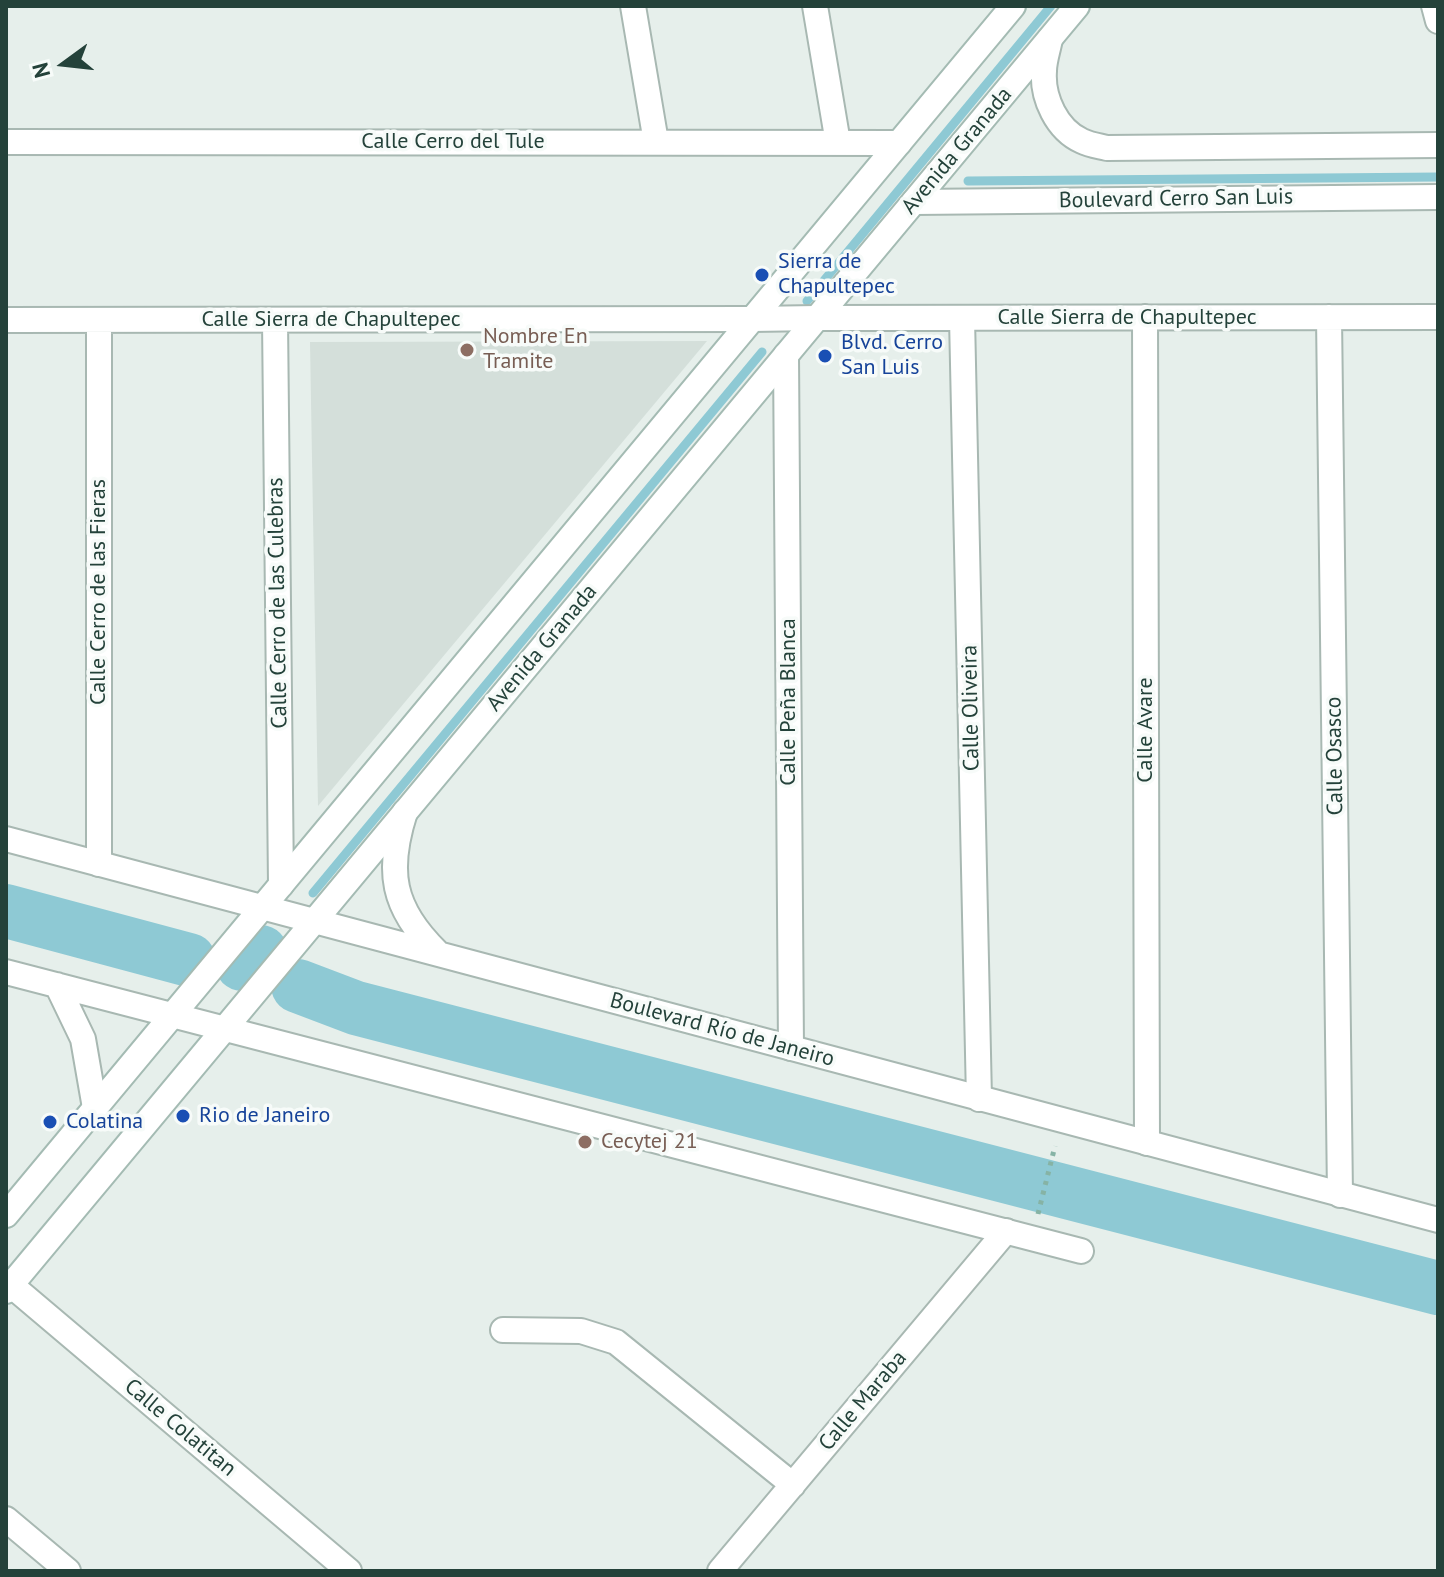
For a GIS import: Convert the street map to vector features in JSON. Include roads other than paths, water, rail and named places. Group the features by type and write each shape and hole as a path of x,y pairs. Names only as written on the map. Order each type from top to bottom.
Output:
{"street":[{"path":"633,6 656,142"},
{"path":"815,6 838,143"},
{"path":"6,1215 1013,6"},
{"name":"Avenida Granada","path":"8,1288 1077,6"},
{"path":"1434,6 1438,21"},
{"path":"1050,39 1043,72 1046,94 1053,114 1066,130 1081,141 1107,148 1438,145"},
{"name":"Calle Cerro del Tule","path":"6,142 899,143"},
{"name":"Boulevard Cerro San Luis","path":"914,202 1438,197"},
{"name":"Calle Avare","path":"1145,317 1147,1143"},
{"name":"Calle Osasco","path":"1329,317 1340,1195"},
{"name":"Calle Sierra de Chapultepec","path":"6,320 1438,317"},
{"name":"Calle Oliveira","path":"962,318 979,1099"},
{"name":"Calle Cerro de las Fieras","path":"99,320 99,864"},
{"name":"Calle Cerro de las Culebras","path":"275,320 281,885"},
{"name":"Calle Peña Blanca","path":"786,355 791,1048"},
{"path":"405,812 395,844 394,878 404,911 418,933 439,954"},
{"name":"Boulevard Río de Janeiro","path":"6,839 1438,1220"},
{"path":"6,972 1081,1251"},
{"path":"57,985 83,1039 95,1108"},
{"name":"Calle Maraba","path":"720,1571 1006,1231"},
{"name":"Calle Colatitan","path":"8,1288 349,1571"},
{"path":"503,1330 581,1331 616,1342 793,1485"},
{"path":"6,1519 68,1571"}],"waterway":[{"path":"807,301 1051,6"},
{"path":"968,181 1438,177"},
{"path":"313,893 762,352"},
{"path":"6,911 189,960"},
{"path":"242,964 261,952 263,967"},
{"path":"298,986 356,1008 1438,1288"}],"place":[{"name":"Sierra de Chapultepec","path":"762,275"},
{"name":"Nombre En Tramite","path":"467,350"},
{"name":"Blvd. Cerro San Luis","path":"825,356"},
{"name":"Rio de Janeiro","path":"183,1116"},
{"name":"Colatina","path":"50,1122"},
{"name":"Cecytej 21","path":"585,1142"}]}
